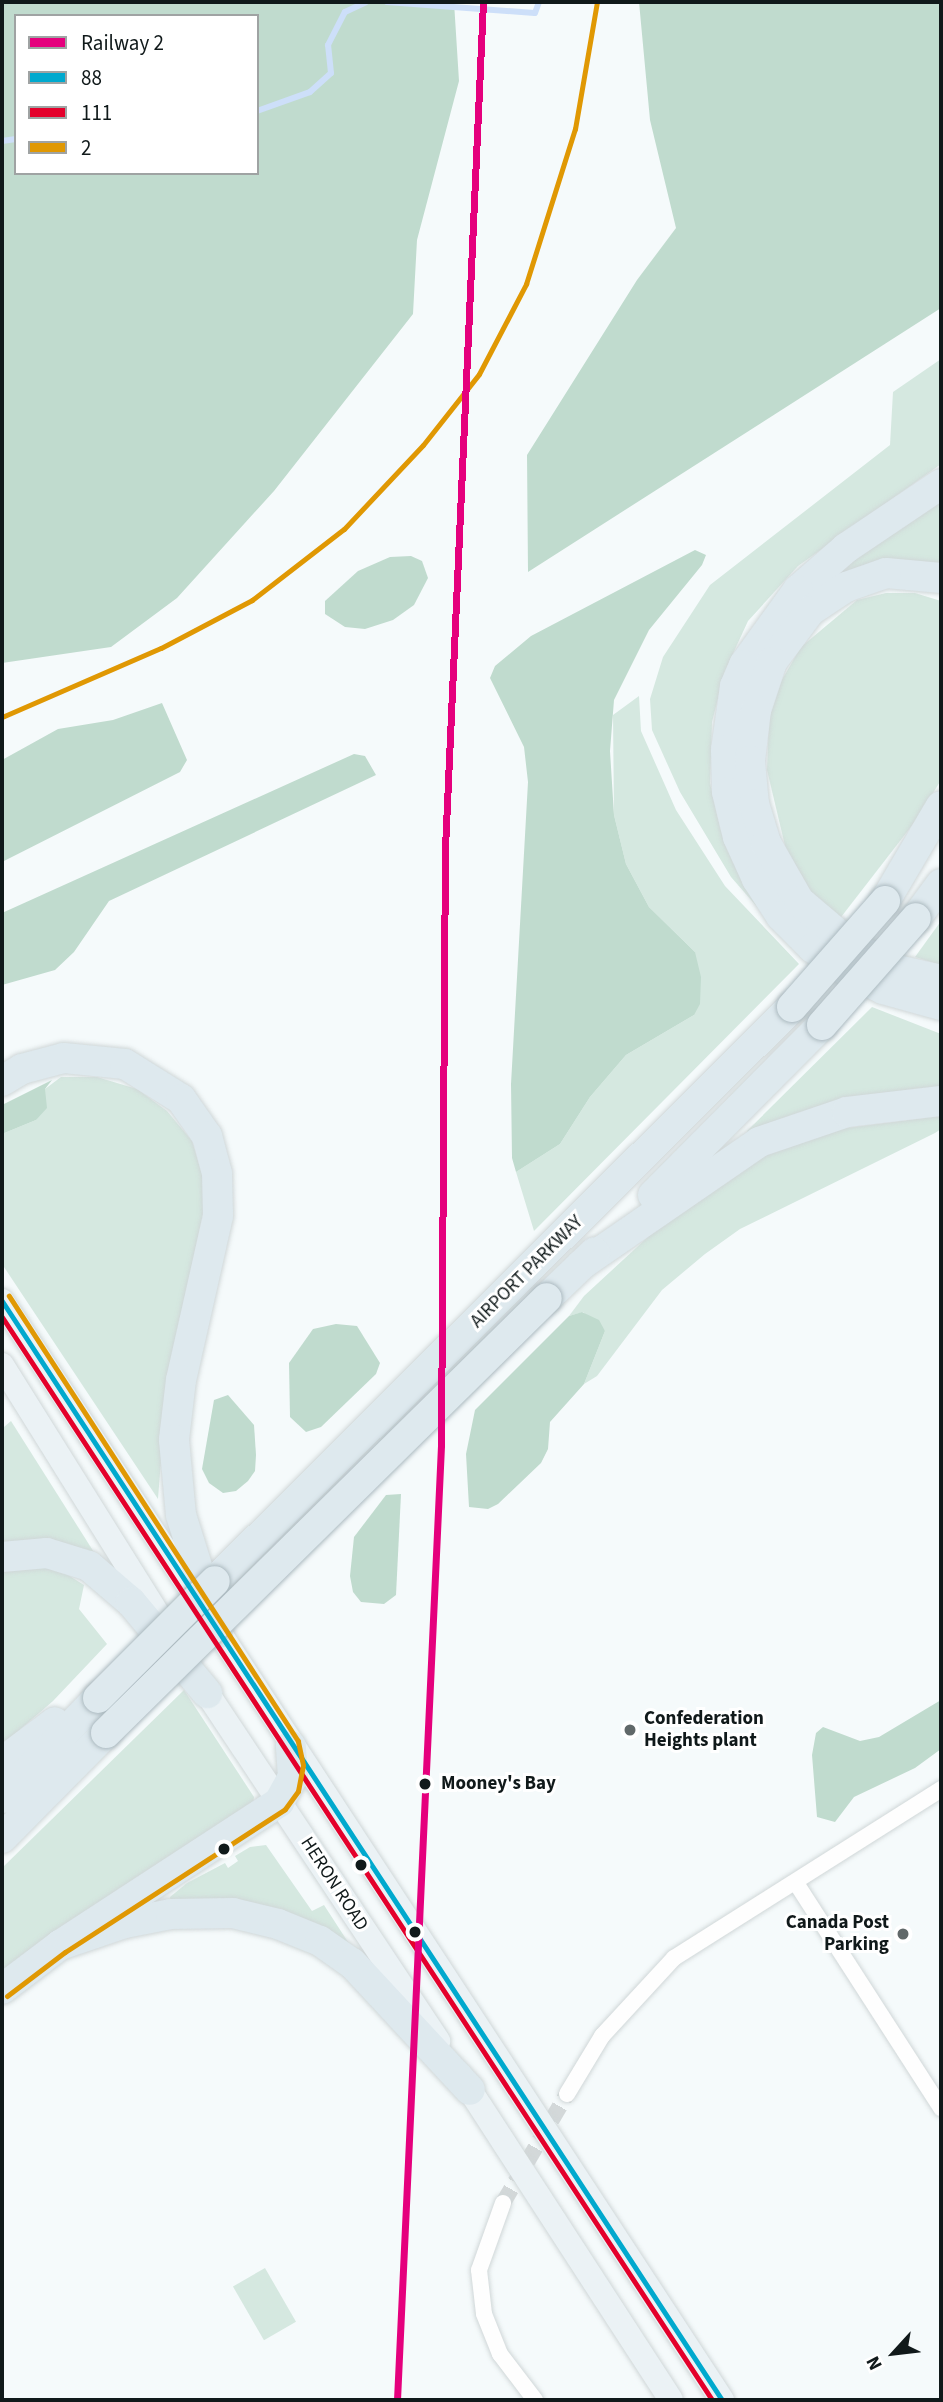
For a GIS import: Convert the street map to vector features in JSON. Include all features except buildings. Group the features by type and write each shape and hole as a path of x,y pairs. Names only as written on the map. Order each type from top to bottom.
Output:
{"highway":[{"path":"941,484 846,548 798,590 744,664 735,686 726,750 727,792 738,837 757,879 781,916 813,948 847,971 883,989 941,1005"},
{"path":"941,578 886,573 846,587 810,611 772,662 756,709 750,761 754,804 766,843 799,901 852,946 897,970 941,980"},
{"path":"885,901 941,806"},
{"name":"AIRPORT PARKWAY","path":"2,1798 98,1698 792,1007 941,832"},
{"name":"AIRPORT PARKWAY","path":"2,1838 822,1025 916,918 941,884"},
{"path":"3,1080 22,1069 64,1058 125,1064 181,1099 207,1136 218,1174 218,1216 181,1380 174,1440 181,1515 218,1633"},
{"path":"581,1265 759,1142 847,1112 941,1101"},
{"path":"2,1557 47,1553 89,1566 131,1602 206,1693"},
{"path":"2,1762 68,1711 98,1698"},
{"path":"2,1989 60,1945 279,1802 293,1777 291,1745"},
{"path":"60,1945 125,1923 178,1913 233,1913 278,1924 320,1941 352,1964 470,2090"}],"main road":[{"name":"HERON ROAD","path":"2,1301 722,2400"},
{"name":"HERON ROAD","path":"2,1366 206,1693 470,2090 671,2400"}],"street":[{"path":"567,2094 602,2036 674,1958 941,1789"},
{"path":"796,1883 941,2108"},
{"path":"503,2203 479,2270 494,2343 535,2400"}],"shaded area":[{"path":"941,359 941,464 798,566 748,621 725,671 712,722 710,783 720,828 731,856 788,942 731,877 680,792 652,730 650,699 663,657 710,585 890,445 893,392"},
{"path":"941,497 941,571 799,597"},
{"path":"886,593 915,593 941,601 941,780 917,819 838,921 814,896 787,854 767,770 769,719 780,683 801,647 857,600"},
{"path":"639,696 641,731 676,810 725,886 799,964 534,1231 516,1172 560,1144 590,1097 626,1055 694,1015 695,952 649,907 626,864 614,815 613,715"},
{"path":"941,921 941,965 915,957"},
{"path":"872,1007 941,1034 941,1092 752,1137 747,1131"},
{"path":"61,1077 97,1077 137,1089 167,1111 192,1141 204,1181 203,1213 167,1382 158,1499 2,1264 2,1134 36,1120 45,1089"},
{"path":"941,1116 941,1129 935,1133 740,1229 705,1254 662,1290 597,1376 584,1384 605,1331 583,1312 569,1316 584,1296 663,1223 765,1153 823,1131"},
{"path":"11,1421 97,1557 2,1547 4,1427"},
{"path":"52,1565 84,1585 79,1609 107,1644 53,1701 2,1745 2,1568"},
{"path":"184,1690 254,1797 253,1805 2,1977 2,1868"},
{"path":"266,1845 312,1911 324,1905 357,1956 171,1903 170,1897 187,1883 225,1863 228,1868 238,1861 235,1856 250,1847"},
{"path":"265,2268 296,2322 264,2340 233,2286"}],"green space":[{"path":"454,2 459,81 417,240 413,314 274,491 177,598 111,647 2,663 2,4"},
{"path":"639,2 941,2 941,308 528,572 527,455 637,280 676,228 650,120"},
{"path":"695,550 706,555 702,565 649,630 614,700 610,751 614,815 626,864 649,907 695,952 701,977 700,1004 694,1015 626,1055 590,1097 560,1144 516,1172 512,1158 511,1084 528,782 524,747 490,678 495,666 531,636"},
{"path":"411,556 422,561 428,578 414,605 393,620 365,629 345,627 325,614 325,601 358,571 390,557"},
{"path":"162,703 187,760 180,772 2,862 2,760 58,729 113,720"},
{"path":"354,754 365,756 376,775 109,901 74,952 55,970 2,985 2,913"},
{"path":"52,1080 45,1089 47,1108 36,1120 2,1134 2,1105"},
{"path":"582,1312 599,1320 605,1331 584,1384 550,1422 548,1449 541,1463 498,1504 488,1509 469,1507 466,1454 475,1410 569,1316"},
{"path":"336,1324 357,1326 380,1363 376,1374 321,1427 306,1432 290,1417 289,1363 313,1329"},
{"path":"228,1395 254,1425 256,1455 255,1471 248,1481 236,1491 223,1493 209,1483 202,1469 214,1400"},
{"path":"401,1494 396,1595 384,1604 361,1602 353,1592 350,1576 354,1537 386,1495"},
{"path":"941,1700 941,1749 915,1768 854,1797 835,1822 817,1817 812,1755 816,1733 823,1727 860,1741 879,1737"}],"waterway":[{"path":"259,110 310,92 331,73 328,45 345,12 366,2"},
{"path":"387,2 535,13 539,2"},
{"path":"2,141 14,139"}],"tunnel":[{"path":"503,2203 567,2094"}],"rail line":[{"name":"2","path":"397,2400 441,1445 445,848 483,2"}],"transit line":[{"name":"2","path":"2,717 161,648 252,600 344,529 423,445 479,374 526,284 575,129 597,2"},
{"name":"2","path":"7,1996 65,1952 285,1809 298,1791 303,1765 298,1741 9,1296"},
{"name":"88","path":"2,1301 722,2400"},
{"name":"111","path":"2,1317 712,2400"}],"place":[{"name":"Confederation Heights plant","path":"630,1730"},
{"name":"Mooney's Bay","path":"425,1784"},
{"name":"Canada Post Parking","path":"903,1934"}]}
